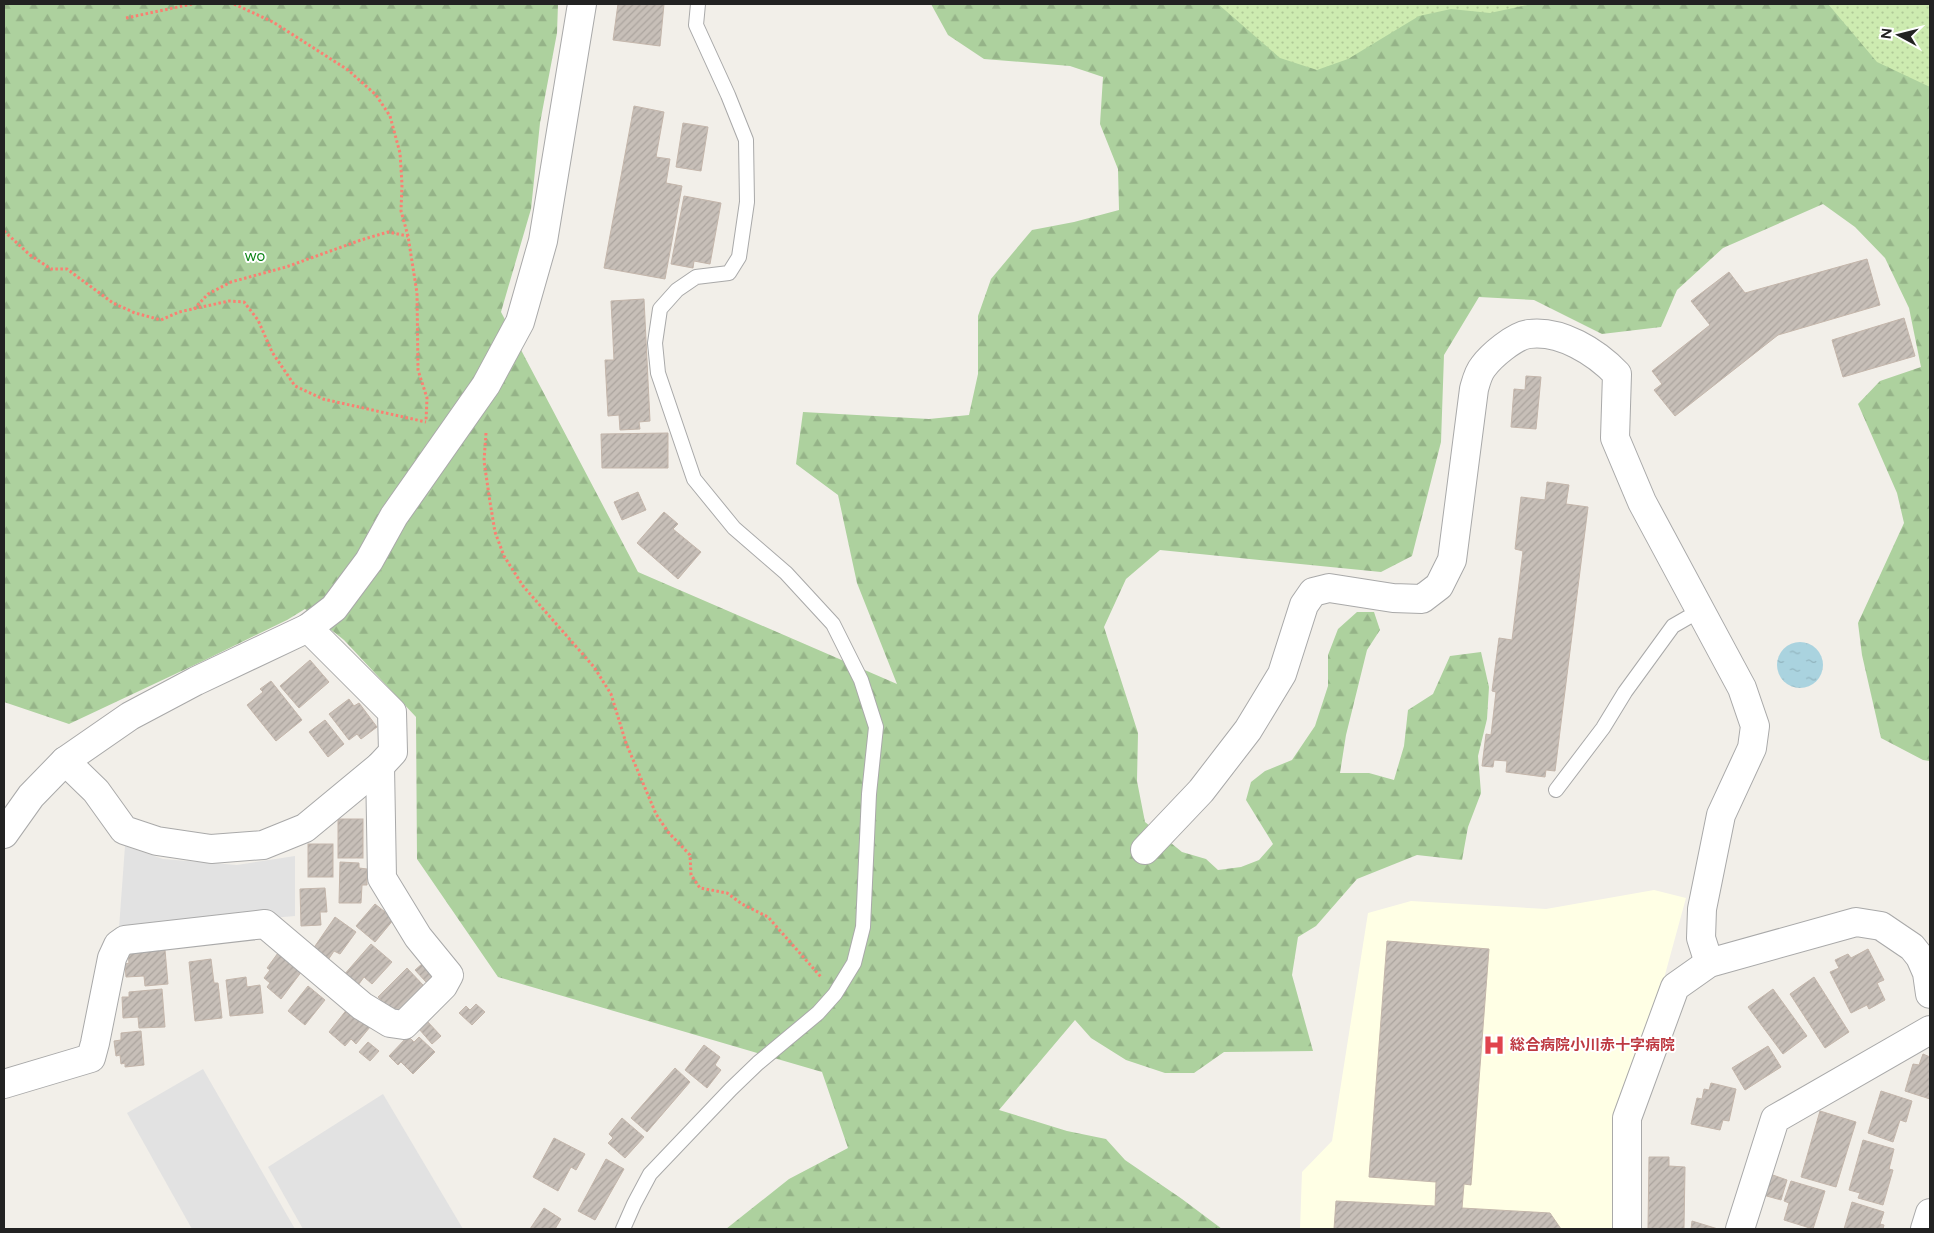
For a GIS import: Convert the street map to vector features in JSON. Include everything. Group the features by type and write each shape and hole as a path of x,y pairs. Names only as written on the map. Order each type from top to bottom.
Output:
{"street":[{"path":"4,834 31,796 65,762 130,716 196,681 308,628 334,608 369,561 394,516 486,385 520,322 544,241 582,4"},
{"path":"1145,850 1201,790 1248,730 1282,674 1304,605 1313,592 1329,588 1393,598 1422,600 1439,586 1452,560 1474,388 1481,369 1496,353 1512,341 1528,334 1552,336 1573,342 1608,365 1617,374 1615,438 1642,502 1742,688 1756,726 1752,748 1721,815 1702,909 1701,938 1709,963"},
{"path":"65,762 96,791 124,830 157,842 211,849 263,845 305,828 380,766 393,752 392,712 308,628"},
{"path":"4,1084 91,1058 112,958 118,945 125,940 265,924 362,1006 390,1023 404,1025 443,986 449,975 418,937 382,878 380,766"},
{"path":"1627,1229 1628,1118 1675,987 1709,963 1856,922 1881,926 1912,947 1920,957 1927,973 1930,994"},
{"path":"1740,1229 1775,1119 1930,1030"},
{"path":"1925,1229 1930,1213"}],"lane":[{"path":"623,1229 650,1174 731,1089 818,1013 835,994 854,964 863,927 869,794 876,726 861,680 833,624 786,573 734,528 694,479 658,373 655,343 660,309 676,290 696,277 729,273 739,257 746,202 746,140 696,25 698,4"},
{"path":"1556,790 1603,728 1625,692 1673,626 1699,611"}],"path":[{"path":"126,18 192,4"},
{"path":"234,4 272,22 348,70 376,95 390,116 400,153 401,211 408,236 417,293 418,370"},
{"path":"4,231 30,255 51,269 67,269 113,303 136,313 161,320 180,312 229,301 244,302 258,320 272,352 295,386 323,399 426,422"},
{"path":"194,309 208,294 231,282 286,267 388,232 408,236"},
{"path":"486,430 484,461 495,532 504,556 523,586 594,667 612,694 626,743 656,814 668,832 690,855 691,875 700,888 727,893 742,904 768,917 835,994"}],"shaded area":[{"path":"125,846 163,859 237,865 295,856 295,916 125,931 119,928"},
{"name":"総合病院小川赤十字病院","path":"1654,890 1686,898 1663,982 1616,1229 1300,1229 1302,1172 1332,1141 1368,913 1411,901 1546,909"},
{"path":"203,1069 295,1229 192,1229 127,1113"},
{"path":"383,1094 463,1229 303,1229 268,1167"}],"green space":[{"name":"wo","path":"4,4 558,4 557,33 540,123 531,209 501,312 638,572 897,684 857,583 838,495 796,464 803,412 929,419 969,415 978,374 978,316 991,279 1032,230 1074,222 1119,210 1118,169 1100,124 1103,77 1070,66 984,59 948,35 931,4 1218,4 1280,58 1317,70 1348,59 1419,16 1451,9 1490,13 1532,4 1828,4 1877,62 1930,87 1930,761 1923,760 1881,738 1862,655 1858,623 1904,523 1897,493 1858,404 1880,381 1921,367 1909,308 1885,258 1855,227 1823,204 1723,248 1677,290 1661,327 1602,334 1534,300 1479,297 1444,355 1441,442 1412,556 1381,572 1160,550 1126,579 1104,627 1138,733 1137,781 1145,822 1182,852 1206,859 1218,870 1241,867 1259,860 1273,844 1246,800 1251,782 1265,771 1292,760 1315,726 1328,686 1328,655 1338,629 1357,612 1374,612 1380,630 1367,650 1346,735 1340,773 1369,773 1394,780 1404,746 1408,710 1433,694 1450,656 1481,652 1489,687 1487,719 1478,756 1481,793 1468,827 1462,860 1417,855 1357,879 1316,926 1298,937 1292,975 1313,1051 1224,1052 1194,1073 1165,1073 1126,1060 1091,1038 1075,1020 999,1110 1067,1131 1106,1139 1125,1160 1222,1229 726,1229 789,1179 848,1148 822,1072 498,977 417,859 416,717 344,640 305,609 287,620 205,660 69,724 4,702"},
{"path":"1112,4 1544,4 1316,133"},
{"path":"1768,4 1930,4 1930,126"}],"water":[{"path":"1796,642 1804,642 1813,646 1819,652 1823,665 1819,678 1813,684 1804,688 1796,688 1787,684 1781,678 1777,669 1777,661 1781,652 1787,646"}],"building":[{"path":"618,4 664,4 660,46 613,40"},
{"path":"634,106 664,112 656,157 670,159 666,183 682,186 665,279 604,268"},
{"path":"683,123 708,127 701,171 676,167"},
{"path":"684,196 721,203 710,264 694,261 693,268 671,264"},
{"path":"1867,259 1880,305 1778,335 1675,416 1654,390 1662,384 1652,371 1710,325 1691,301 1729,272 1745,293"},
{"path":"644,299 650,421 639,422 640,429 620,430 619,415 608,416 605,360 614,360 611,301"},
{"path":"1904,318 1915,356 1843,377 1832,340"},
{"path":"1526,376 1541,377 1536,429 1511,427 1514,389 1525,390"},
{"path":"668,433 668,468 602,468 601,434"},
{"path":"1547,482 1569,485 1566,504 1588,507 1555,771 1546,770 1545,777 1506,772 1507,761 1494,760 1493,767 1482,766 1486,734 1491,735 1496,692 1492,691 1499,638 1512,640 1523,551 1515,549 1521,497 1545,500"},
{"path":"638,492 646,510 622,520 614,502"},
{"path":"664,512 678,524 673,529 701,552 678,579 637,543"},
{"path":"310,660 329,682 299,708 280,686"},
{"path":"271,681 302,720 276,741 247,705 263,692 260,689"},
{"path":"349,699 354,706 359,703 377,727 361,739 357,734 349,740 329,714"},
{"path":"325,720 344,744 328,757 309,732"},
{"path":"338,819 363,819 363,858 338,858"},
{"path":"308,844 333,844 333,877 308,877"},
{"path":"340,862 359,863 359,868 367,869 367,885 362,885 361,903 339,903"},
{"path":"325,888 327,912 320,912 321,925 301,926 300,889"},
{"path":"375,904 394,919 375,942 356,926"},
{"path":"335,917 356,932 340,954 334,951 328,960 313,949"},
{"path":"1387,941 1489,949 1471,1185 1464,1184 1462,1208 1550,1213 1561,1229 1334,1229 1336,1201 1435,1206 1436,1182 1369,1177"},
{"path":"371,944 392,962 372,984 364,977 356,988 343,976"},
{"path":"1868,949 1884,980 1877,983 1885,1000 1869,1009 1867,1005 1851,1013 1830,972 1839,968 1835,960 1848,954 1851,958"},
{"path":"165,950 168,984 145,986 144,976 126,977 125,964 129,963 128,953"},
{"path":"278,953 302,971 281,999 267,987 270,983 264,978 270,970 267,968"},
{"path":"211,959 214,983 218,983 222,1018 195,1021 189,962"},
{"path":"422,964 432,976 426,982 415,970"},
{"path":"407,968 423,985 395,1014 378,997"},
{"path":"246,977 247,987 260,985 263,1013 230,1016 226,980"},
{"path":"1814,977 1849,1032 1825,1048 1790,994"},
{"path":"308,986 325,1000 305,1025 288,1011"},
{"path":"162,989 165,1027 139,1028 138,1017 123,1018 122,997 129,997 129,992"},
{"path":"1773,989 1807,1036 1783,1054 1748,1007"},
{"path":"476,1004 485,1012 472,1025 459,1013 466,1006 470,1010"},
{"path":"348,1008 370,1027 356,1044 351,1039 345,1046 329,1032"},
{"path":"427,1021 441,1036 432,1044 419,1029"},
{"path":"141,1031 144,1065 125,1067 125,1063 121,1064 120,1055 116,1056 114,1041 121,1040 121,1033"},
{"path":"408,1036 414,1042 419,1037 435,1052 413,1074 401,1062 398,1065 389,1056"},
{"path":"368,1042 379,1051 370,1061 359,1052"},
{"path":"704,1045 720,1057 715,1065 721,1070 707,1088 685,1070"},
{"path":"1768,1046 1781,1067 1745,1090 1732,1068"},
{"path":"1923,1054 1930,1057 1930,1099 1905,1091 1913,1064 1919,1065"},
{"path":"675,1068 690,1082 647,1132 631,1118"},
{"path":"1711,1083 1736,1089 1729,1121 1723,1120 1720,1130 1691,1124 1697,1098 1702,1099 1704,1089 1709,1090"},
{"path":"1881,1091 1912,1101 1906,1122 1900,1120 1893,1142 1868,1133"},
{"path":"1820,1111 1856,1122 1836,1187 1801,1177"},
{"path":"622,1118 644,1137 625,1158 608,1143 613,1138 609,1134"},
{"path":"554,1138 585,1154 576,1170 571,1167 558,1191 533,1177"},
{"path":"1863,1140 1894,1149 1889,1169 1893,1170 1883,1205 1858,1198 1860,1193 1849,1190"},
{"path":"1649,1157 1669,1157 1669,1166 1685,1167 1684,1229 1648,1229"},
{"path":"606,1159 624,1169 595,1220 578,1211"},
{"path":"1770,1174 1787,1180 1781,1200 1763,1195"},
{"path":"1791,1181 1825,1191 1813,1229 1784,1220 1789,1203 1784,1201"},
{"path":"1852,1202 1884,1212 1880,1224 1884,1225 1883,1229 1844,1229"},
{"path":"544,1208 561,1219 555,1229 530,1229"},
{"path":"1692,1221 1718,1229 1691,1229"}],"place":[{"name":"総合病院小川赤十字病院","path":"1494,1045"}]}
